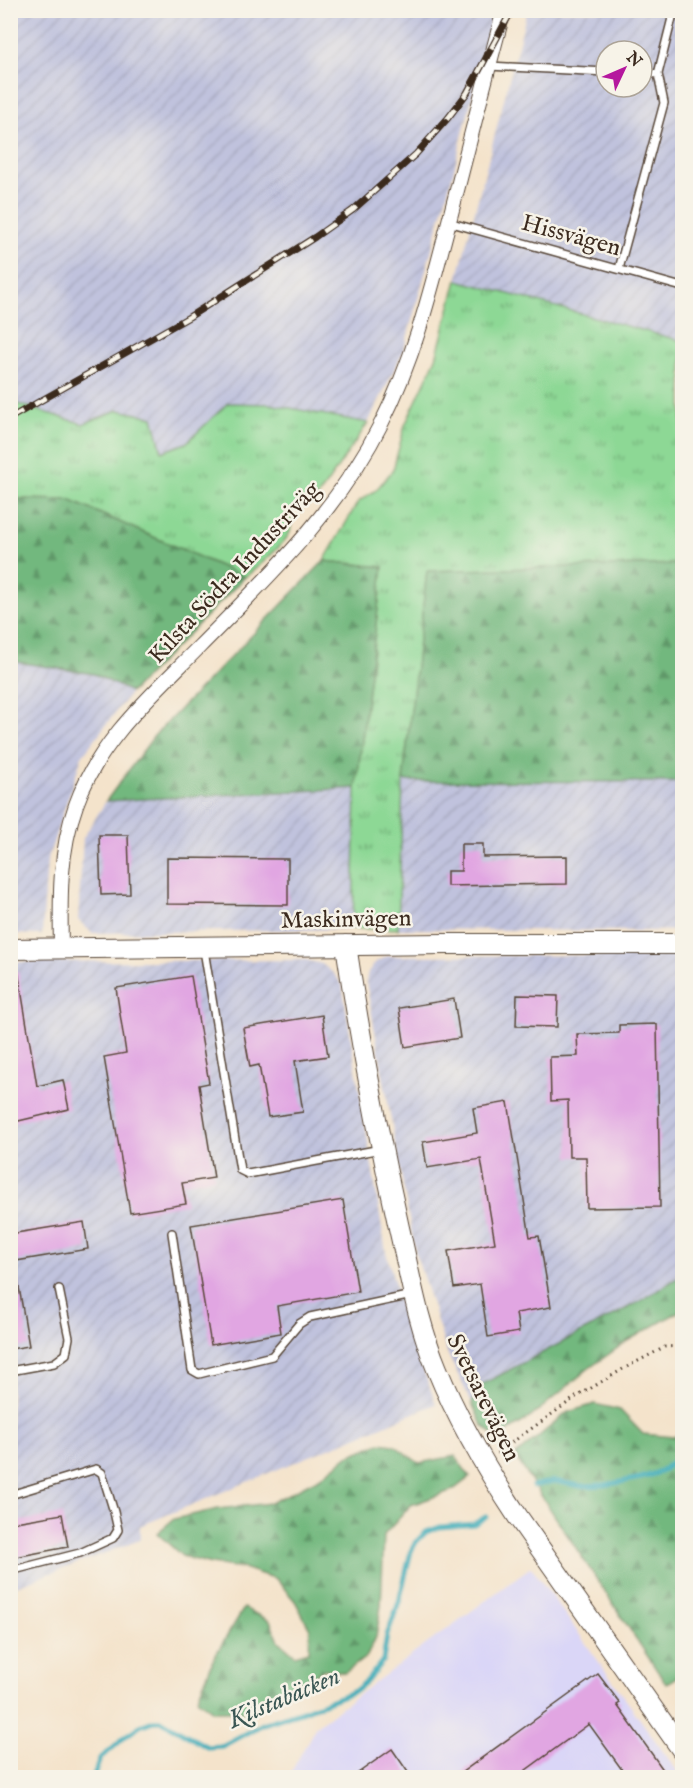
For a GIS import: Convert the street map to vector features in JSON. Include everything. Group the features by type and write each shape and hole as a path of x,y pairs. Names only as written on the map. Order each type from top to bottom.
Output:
{"street":[{"name":"Kilsta Södra Industriväg","path":"61,948 60,892 68,832 76,803 90,772 109,742 139,708 301,542 344,487 383,421 417,339 504,10"},
{"name":"Maskinvägen","path":"10,949 682,944"},
{"name":"Svetsarevägen","path":"346,945 359,1032 381,1149 414,1295 436,1369 483,1462 518,1517 682,1750"}],"lane":[{"path":"619,270 664,103 658,74 674,10"},
{"path":"489,66 594,71"},
{"path":"654,74 658,74"},
{"name":"Hissvägen","path":"448,222 682,287"},
{"path":"203,947 240,1170 248,1174 381,1149"},
{"path":"172,1233 192,1370 198,1374 272,1356 298,1324 310,1317 414,1295"},
{"path":"10,1371 54,1363 66,1354 69,1338 59,1288"},
{"path":"10,1495 96,1469 102,1473 118,1530 113,1538 80,1553 10,1572"}],"path":[{"path":"483,1462 604,1380 665,1347 682,1346"}],"shaded area":[{"path":"10,11 494,11 453,173 403,352 368,423 269,404 228,403 186,443 162,452 118,410 83,424 11,402"},
{"path":"527,11 682,11 682,341 457,280"},
{"path":"10,661 94,674 131,692 82,756 47,861 42,935 11,934"},
{"path":"403,781 682,782 682,930 398,929"},
{"path":"356,788 353,929 92,933 78,920 83,838 106,801"},
{"path":"682,955 681,1276 637,1303 479,1386 472,1403 447,1353 415,1251 366,982 368,972 376,962 388,956"},
{"path":"306,960 322,964 342,984 386,1252 406,1323 436,1404 140,1526 140,1540 11,1588 11,962"},
{"path":"531,1567 682,1778 288,1778 316,1726"}],"green space":[{"path":"457,280 682,341 682,564 427,571 403,781 398,929 353,929 356,788 383,567 324,561 358,502 376,490 393,470 405,425 436,358"},
{"path":"11,402 83,424 118,410 153,417 162,452 186,443 228,403 269,404 368,423 315,501 290,512 290,532 283,543 245,577 69,500 11,500"},
{"path":"10,500 69,500 245,577 131,692 94,674 11,661"},
{"path":"324,561 383,567 356,788 106,801 154,736"},
{"path":"682,564 682,782 403,781 427,571"},
{"path":"682,1275 682,1312 680,1311 629,1340 588,1369 531,1417 497,1438 482,1425 472,1403 479,1386 637,1303"},
{"path":"595,1404 620,1410 643,1434 674,1437 682,1432 682,1673 666,1684 515,1456 568,1412"},
{"path":"380,1443 394,1445 419,1463 455,1456 470,1477 453,1490 411,1505 384,1535 381,1606 376,1637 367,1656 345,1673 325,1669 249,1711 213,1711 197,1699 216,1654 244,1608 270,1621 279,1641 295,1655 309,1651 310,1629 295,1601 276,1579 243,1568 211,1564 182,1556 157,1533 174,1519 218,1509 271,1503 321,1477 348,1456"}],"building":[{"path":"99,835 128,835 130,894 101,895"},
{"path":"461,844 483,844 483,857 567,856 567,884 447,886 447,871 461,871"},
{"path":"167,858 288,859 288,905 167,904"},
{"path":"18,971 37,1086 63,1080 69,1109 10,1123 10,972"},
{"path":"191,976 209,1083 199,1085 214,1178 182,1183 186,1204 130,1213 104,1057 126,1053 116,988"},
{"path":"517,995 558,996 557,1027 516,1026"},
{"path":"454,999 460,1038 405,1047 399,1008"},
{"path":"322,1015 328,1056 295,1061 303,1112 268,1117 259,1065 250,1067 243,1028"},
{"path":"657,1024 660,1207 587,1208 586,1157 569,1157 568,1100 551,1101 550,1057 578,1056 577,1034 619,1033 619,1025"},
{"path":"508,1102 530,1237 539,1236 551,1307 516,1313 519,1332 488,1337 480,1284 454,1288 448,1251 495,1243 481,1159 427,1168 423,1142 477,1133 473,1108"},
{"path":"343,1200 358,1292 277,1306 281,1333 211,1345 191,1225"},
{"path":"84,1222 88,1249 10,1262 10,1234"},
{"path":"10,1281 18,1281 29,1346 10,1349"},
{"path":"62,1514 68,1547 10,1558 10,1523"},
{"path":"598,1674 620,1703 617,1705 669,1778 628,1778 589,1724 515,1778 454,1778"},
{"path":"392,1749 412,1778 351,1778"}],"waterway":[{"name":"Kilstabäcken","path":"533,1486 554,1481 580,1486 605,1485 641,1478 660,1472 682,1455"},
{"name":"Kilstabäcken","path":"93,1778 100,1759 127,1735 153,1721 162,1721 207,1747 222,1746 263,1724 355,1691 367,1681 383,1660 387,1635 399,1602 411,1551 416,1542 426,1532 440,1527 474,1524 486,1517"}],"railway":[{"path":"10,418 189,317 315,237 353,210 416,154 448,118 467,93 512,10"}]}
